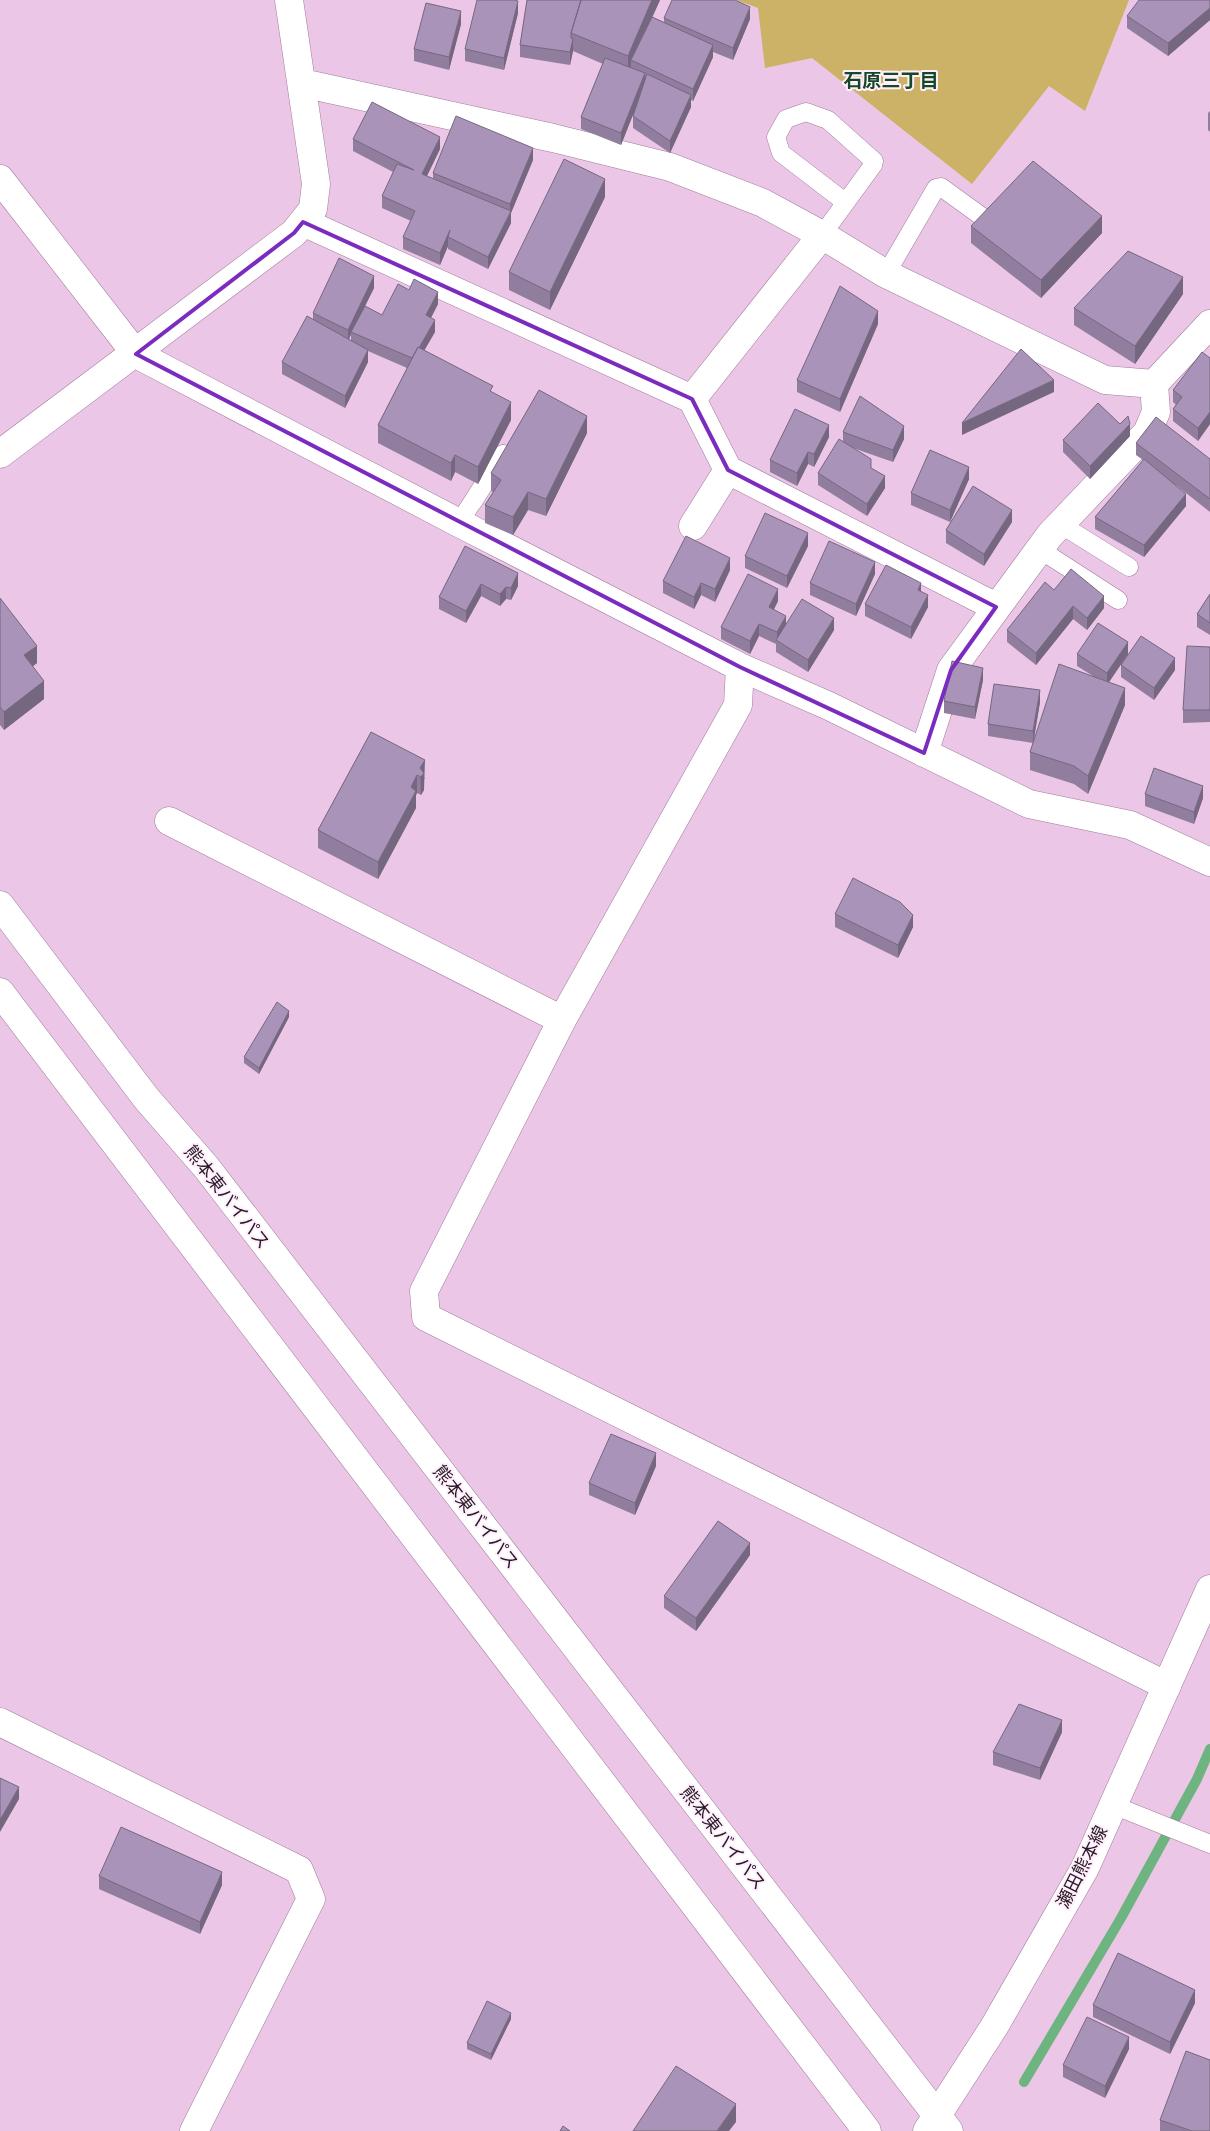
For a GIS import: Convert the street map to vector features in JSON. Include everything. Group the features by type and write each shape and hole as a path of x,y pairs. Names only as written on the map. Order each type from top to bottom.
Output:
{"main road":[{"path":"0,454 136,354 294,233 314,209 316,184 289,0"},
{"path":"302,83 552,138 670,167 763,203 822,235 886,274 1105,380 1154,384"},
{"path":"0,179 136,354 466,513 740,667 829,706 1029,804 1130,826 1210,862"},
{"path":"303,222 692,399 728,470 996,607"},
{"path":"692,399 822,235"},
{"path":"924,753 950,670 1060,524 1147,434 1156,412 1154,384 1210,324"},
{"path":"693,526 728,470"},
{"path":"740,667 738,705 562,1020 424,1291 426,1317 1167,1686"},
{"path":"169,821 562,1020"},
{"name":"熊本東バイパス","path":"0,905 146,1098 206,1167 938,2126"},
{"path":"0,992 867,2131"},
{"name":"瀬田熊本線","path":"938,2126 1080,1876 1210,1589"},
{"path":"0,1722 299,1870 311,1899 194,2131"}],"lane":[{"path":"822,235 874,161 828,120 806,112 786,119 776,137 781,153 845,202"},
{"path":"886,274 936,188 941,186 982,216"},
{"path":"466,513 509,443 466,513"},
{"path":"1060,524 1129,567"},
{"path":"1040,549 1118,600"},
{"path":"1113,1805 1210,1844"}],"highlighted area":[{"path":"303,222 692,399 728,470 996,607 951,670 924,753 740,667 136,354 294,233"}],"shaded area":[{"path":"736,0 1129,0 1085,111 1049,86 972,184 812,58 765,68 758,8"}],"building":[{"path":"477,0 518,1 504,58 465,49"},
{"path":"527,0 581,0 571,33 571,38 573,39 570,52 520,45"},
{"path":"581,0 652,0 628,56 571,33"},
{"path":"672,0 735,0 750,7 733,48 664,18"},
{"path":"1139,0 1210,0 1210,8 1168,43 1127,16"},
{"path":"426,3 461,11 449,57 414,49"},
{"path":"652,17 713,45 693,89 631,60"},
{"path":"605,58 645,73 621,133 581,117"},
{"path":"647,74 691,95 670,141 633,116"},
{"path":"372,102 440,137 422,174 511,211 488,257 448,237 450,230 440,253 403,237 415,211 382,196 397,164 414,170 353,139"},
{"path":"456,116 533,148 510,204 433,173"},
{"path":"564,159 605,179 550,292 509,272"},
{"path":"1033,161 1102,216 1041,280 971,226"},
{"path":"1128,251 1183,277 1135,346 1074,308"},
{"path":"339,258 374,276 348,330 313,313"},
{"path":"414,279 438,292 426,315 435,320 412,358 351,332 365,306 382,315 398,284 409,290"},
{"path":"840,286 878,311 840,399 797,380"},
{"path":"307,316 368,350 345,396 282,362"},
{"path":"418,347 493,386 490,391 511,402 478,467 455,455 451,463 378,425"},
{"path":"1021,349 1054,380 962,423"},
{"path":"1202,352 1210,358 1210,412 1198,428 1173,409 1182,397 1173,390"},
{"path":"539,390 587,416 546,499 528,492 513,517 485,505 501,480 491,473"},
{"path":"860,396 904,426 893,450 843,432"},
{"path":"1098,403 1120,424 1128,416 1130,424 1090,466 1063,440"},
{"path":"795,409 829,425 814,454 808,452 797,473 770,460"},
{"path":"1156,417 1210,459 1210,499 1136,443"},
{"path":"839,439 871,459 871,468 885,476 867,504 818,473"},
{"path":"930,450 969,467 950,510 911,493"},
{"path":"1144,459 1186,494 1144,545 1095,517"},
{"path":"973,486 1012,510 984,554 946,530"},
{"path":"765,513 808,533 787,576 745,556"},
{"path":"686,536 730,558 715,589 701,583 694,597 663,581"},
{"path":"829,541 875,562 856,604 810,583"},
{"path":"465,546 518,573 511,588 506,587 500,594 481,584 466,611 439,597"},
{"path":"886,565 921,583 918,590 928,595 911,627 865,604"},
{"path":"1071,569 1104,596 1087,618 1073,606 1036,653 1007,630 1045,582 1054,590"},
{"path":"748,574 778,589 769,607 786,616 777,632 759,624 750,641 721,627"},
{"path":"1210,594 1210,623 1197,614"},
{"path":"0,598 37,646 24,655 44,681 4,712 0,707"},
{"path":"802,599 834,618 808,660 776,640"},
{"path":"1098,623 1128,642 1107,673 1077,654"},
{"path":"1141,636 1175,658 1154,688 1121,665"},
{"path":"1187,646 1210,647 1210,710 1183,710"},
{"path":"952,661 983,668 975,707 944,701"},
{"path":"1059,664 1125,688 1088,776 1074,766 1030,752"},
{"path":"994,684 1040,690 1033,731 988,724"},
{"path":"371,732 425,760 420,768 424,773 421,777 417,775 411,787 416,791 378,862 318,830"},
{"path":"1154,768 1203,786 1194,812 1145,794"},
{"path":"853,878 900,902 913,915 898,945 835,914"},
{"path":"277,1002 289,1011 259,1068 244,1057"},
{"path":"611,1434 656,1453 635,1503 589,1483"},
{"path":"718,1521 750,1543 696,1618 664,1596"},
{"path":"1019,1704 1062,1720 1040,1768 993,1752"},
{"path":"0,1778 19,1787 0,1820"},
{"path":"121,1827 222,1872 200,1922 99,1876"},
{"path":"1118,1953 1195,1990 1170,2042 1093,2005"},
{"path":"487,2001 511,2013 491,2054 467,2043"},
{"path":"1087,2017 1129,2037 1105,2086 1063,2065"},
{"path":"1186,2051 1210,2060 1210,2131 1192,2131 1160,2120"},
{"path":"676,2066 736,2104 717,2131 633,2131"},
{"path":"563,2126 570,2131 560,2131"}],"waterway":[{"path":"1024,2082 1121,1918 1197,1779 1210,1749"}],"district":[{"name":"石原三丁目","path":"891,80"}]}
